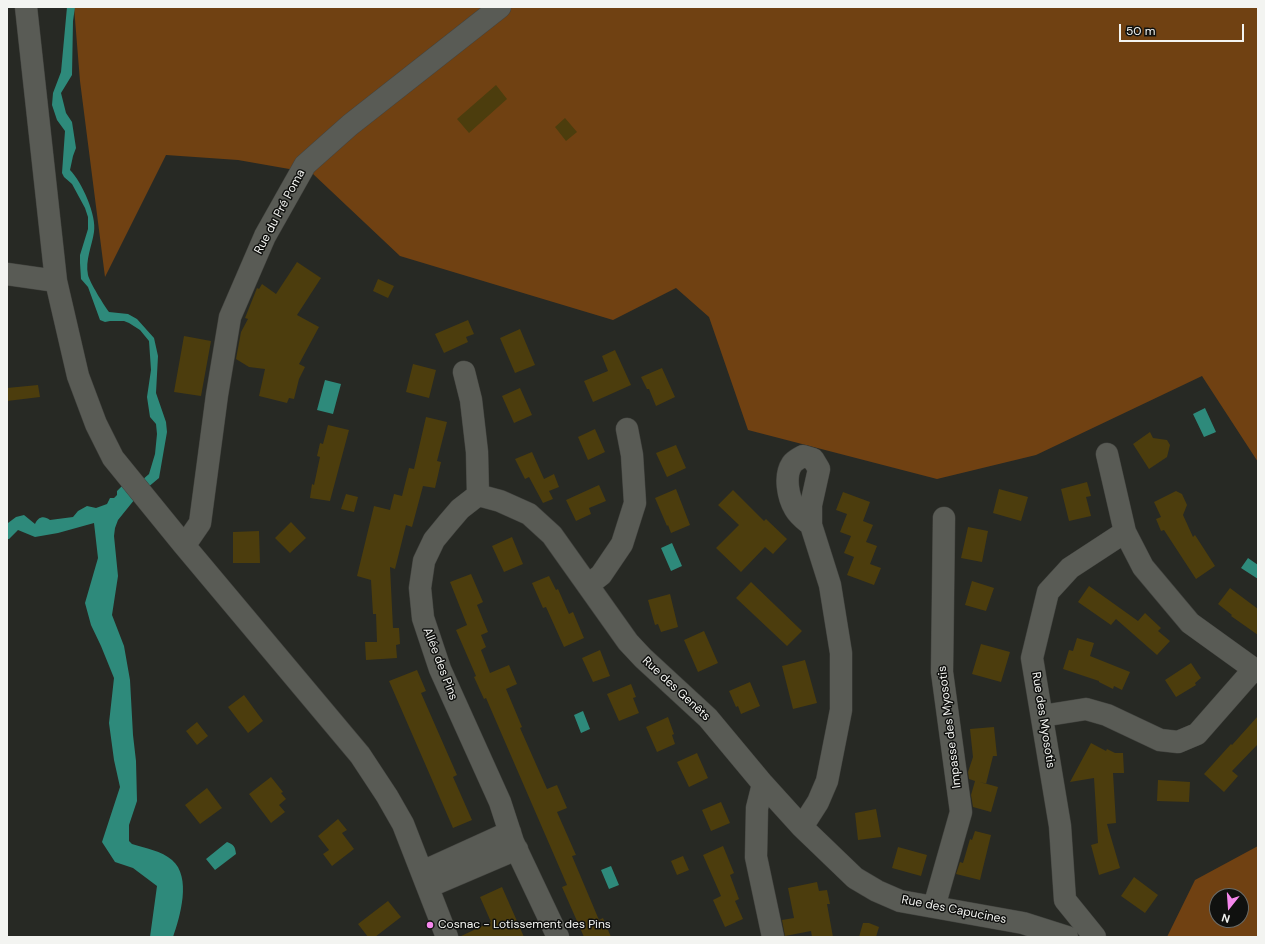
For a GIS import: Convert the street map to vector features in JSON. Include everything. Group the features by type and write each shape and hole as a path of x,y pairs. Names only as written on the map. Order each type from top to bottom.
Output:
{"street":[{"path":"26,7 56,281 78,376 96,424 113,458 360,755 387,796 403,824 447,937"},
{"name":"Rue du Pré Poma","path":"183,544 189,539 200,523 217,395 230,318 265,236 305,165 350,125 500,7"},
{"path":"7,274 56,281"},
{"path":"464,372 471,400 477,452 478,494"},
{"path":"588,585 601,575 622,544 636,503 632,455 627,429"},
{"path":"1042,716 1086,710 1107,715 1160,740 1178,742 1197,734 1256,671 1190,623 1143,567 1125,532 1107,454"},
{"name":"Rue des Genêts","path":"478,494 500,501 529,514 552,535 628,642 643,658 708,718 763,784"},
{"name":"Allée des Pins","path":"478,494 460,509 434,540 424,561 420,588 423,618 440,669 500,802 513,841 558,937"},
{"name":"Impasse des Myosotis","path":"934,907 961,812 942,672 944,518"},
{"path":"802,827 818,802 827,781 841,710 842,653 830,585 811,525"},
{"name":"Rue des Myosotis","path":"1095,937 1065,900 1060,826 1032,658 1048,592 1070,568 1125,532"},
{"path":"763,784 757,808 756,857 773,937"},
{"name":"Rue des Capucines","path":"763,784 802,827 855,878 877,891 900,901 1023,923 1067,937"},
{"path":"425,880 513,841"}],"shaded area":[{"path":"74,7 1258,7 1258,462 1202,376 1036,455 937,479 748,430 709,317 676,288 613,320 400,256 312,173 238,160 166,155 105,277 80,81"},
{"path":"1258,846 1258,937 1167,937 1195,880"}],"water":[{"path":"67,7 75,7 73,21 72,75 61,93 66,113 72,122 76,148 70,170 75,175 84,191 93,217 94,232 87,269 89,279 109,312 128,314 137,319 154,338 158,356 156,393 166,422 167,432 159,478 147,488 141,481 149,474 155,454 157,434 156,424 150,417 147,397 151,370 149,341 140,330 129,323 124,321 105,322 100,320 88,287 81,279 80,255 88,229 88,217 85,208 72,184 64,177 62,173 65,131 57,120 52,105 53,93 61,72"},
{"path":"325,380 341,384 333,414 317,410"},
{"path":"1205,408 1216,432 1204,437 1193,414"},
{"path":"124,484 139,494 118,520 114,536 118,576 112,615 124,646 130,680 136,761 137,801 129,825 129,841 132,844 163,854 172,860 178,867 182,876 183,897 179,919 173,937 150,937 157,886 133,868 115,862 102,842 120,787 114,760 109,723 114,678 91,625 85,603 98,558 94,523 58,533 35,537 18,530 9,539 7,539 8,523 16,517 24,515 35,524 38,519 42,518 50,520 73,517 78,511 87,506 96,508 107,504 110,498 114,498 117,495 117,491"},
{"path":"672,543 682,566 671,571 661,548"},
{"path":"1248,558 1258,565 1258,579 1241,568"},
{"path":"583,711 590,729 581,733 574,715"},
{"path":"227,842 234,846 236,854 215,870 206,859"},
{"path":"611,866 619,885 609,889 601,870"}],"building":[{"path":"496,85 507,99 469,133 457,119"},
{"path":"565,118 577,132 566,141 555,127"},
{"path":"297,262 321,278 297,315 319,327 299,364 305,367 299,379 294,399 289,398 287,403 259,396 265,369 249,367 236,359 241,332 248,319 245,318 257,288 259,289 262,284 276,294"},
{"path":"378,279 394,286 388,298 373,291"},
{"path":"468,320 474,334 466,337 468,342 444,353 435,334"},
{"path":"520,329 535,365 515,373 500,338"},
{"path":"184,336 211,341 201,396 174,392"},
{"path":"615,350 631,385 593,402 584,381 608,371 602,356"},
{"path":"413,364 436,370 429,398 406,392"},
{"path":"662,368 675,397 656,406 649,389 647,389 641,377"},
{"path":"38,385 40,397 7,401 7,388"},
{"path":"520,388 532,415 514,423 502,396"},
{"path":"426,417 447,422 437,461 441,462 435,488 423,486 412,527 406,525 395,569 390,567 393,628 399,628 400,644 396,645 397,658 366,660 365,642 377,642 376,614 373,614 371,580 357,576 374,506 390,510 394,494 402,496 409,468 414,469"},
{"path":"328,425 349,430 330,501 310,498 312,484 314,485 320,457 317,456 320,443 323,444"},
{"path":"595,429 605,452 588,460 578,437"},
{"path":"1150,432 1153,438 1167,440 1170,445 1167,457 1149,469 1133,444"},
{"path":"676,445 686,468 667,477 656,453"},
{"path":"532,452 544,479 554,474 559,487 549,491 553,499 543,503 529,477 525,479 515,459"},
{"path":"1087,482 1091,496 1086,497 1091,516 1069,521 1061,489"},
{"path":"599,485 606,501 589,508 591,514 576,521 566,500"},
{"path":"676,489 690,525 671,533 655,498"},
{"path":"999,489 1028,497 1021,521 993,513"},
{"path":"733,490 764,521 766,519 787,539 773,554 765,547 741,572 716,548 739,525 718,505"},
{"path":"1176,491 1182,494 1187,505 1183,515 1193,537 1195,535 1215,566 1196,579 1164,530 1161,531 1156,519 1161,517 1154,502"},
{"path":"843,492 870,502 863,521 873,525 866,542 877,546 870,564 881,568 874,585 847,575 854,557 844,553 851,536 840,532 847,514 836,510"},
{"path":"346,494 358,497 354,512 341,509"},
{"path":"291,522 306,538 290,553 275,538"},
{"path":"968,527 988,531 982,562 961,558"},
{"path":"259,531 260,563 233,563 233,532"},
{"path":"512,537 523,564 504,572 492,546"},
{"path":"471,574 483,602 477,605 488,632 481,635 486,647 481,650 490,673 509,665 517,684 506,689 522,727 520,728 547,789 557,785 567,808 557,812 576,855 572,856 599,920 603,918 611,937 584,937 562,887 567,885 486,698 484,699 474,677 476,676 456,630 467,625 450,582"},
{"path":"549,576 556,590 558,589 569,614 573,612 584,638 564,647 546,607 543,608 532,583"},
{"path":"972,581 994,588 986,611 965,605"},
{"path":"751,582 802,631 787,646 736,598"},
{"path":"1089,586 1138,621 1145,613 1161,628 1158,631 1170,641 1157,655 1116,619 1111,625 1078,602"},
{"path":"1230,588 1258,609 1258,635 1231,616 1232,615 1218,604"},
{"path":"670,594 678,627 661,632 658,624 655,625 648,600"},
{"path":"704,631 718,663 698,672 684,640"},
{"path":"1077,638 1094,643 1090,656 1130,672 1122,690 1114,686 1113,689 1099,681 1063,669 1069,650 1073,651"},
{"path":"981,644 1010,652 1001,682 972,674"},
{"path":"600,650 610,676 593,682 582,658"},
{"path":"805,660 817,703 793,709 782,666"},
{"path":"1191,663 1201,678 1195,683 1196,685 1176,697 1165,680"},
{"path":"417,670 426,691 421,693 457,775 453,777 472,820 453,828 389,681"},
{"path":"750,682 760,706 741,714 729,691"},
{"path":"631,684 636,697 633,698 639,713 619,721 607,694"},
{"path":"244,695 263,721 248,733 228,707"},
{"path":"1258,716 1258,744 1232,771 1238,776 1224,792 1204,774"},
{"path":"668,717 674,734 672,735 675,744 657,752 646,727"},
{"path":"197,722 208,736 197,745 186,731"},
{"path":"994,727 997,756 993,756 986,784 998,787 991,812 973,807 971,795 975,781 969,779 968,772 973,757 970,729"},
{"path":"1091,743 1106,751 1107,749 1115,753 1123,753 1124,773 1113,773 1116,823 1107,824 1120,868 1099,875 1091,845 1098,843 1094,778 1070,782"},
{"path":"697,753 708,778 689,787 677,762"},
{"path":"271,777 283,792 281,793 286,799 279,805 285,812 271,823 249,794"},
{"path":"1158,780 1190,782 1189,802 1157,801"},
{"path":"207,788 222,808 200,824 185,805"},
{"path":"721,802 730,823 711,831 702,810"},
{"path":"876,809 881,837 858,840 855,813"},
{"path":"338,819 347,830 342,833 354,849 332,866 323,854 329,850 318,836"},
{"path":"975,831 991,835 980,880 956,874 960,862 963,863 970,839 972,840"},
{"path":"723,846 734,873 730,875 739,899 735,901 743,919 725,927 713,900 721,896 703,855"},
{"path":"898,847 927,855 921,876 892,868"},
{"path":"683,856 689,870 677,875 671,861"},
{"path":"1134,877 1158,895 1145,913 1121,896"},
{"path":"817,882 819,891 827,890 830,904 827,904 833,937 812,937 811,931 785,936 782,920 794,918 788,888"},
{"path":"502,887 524,937 459,937 491,922 480,897"},
{"path":"388,901 401,917 375,937 368,937 358,924"},
{"path":"863,923 869,923 879,927 876,937 859,937"}],"place":[{"name":"Cosnac - Lotissement des Pins","path":"430,925"}]}
